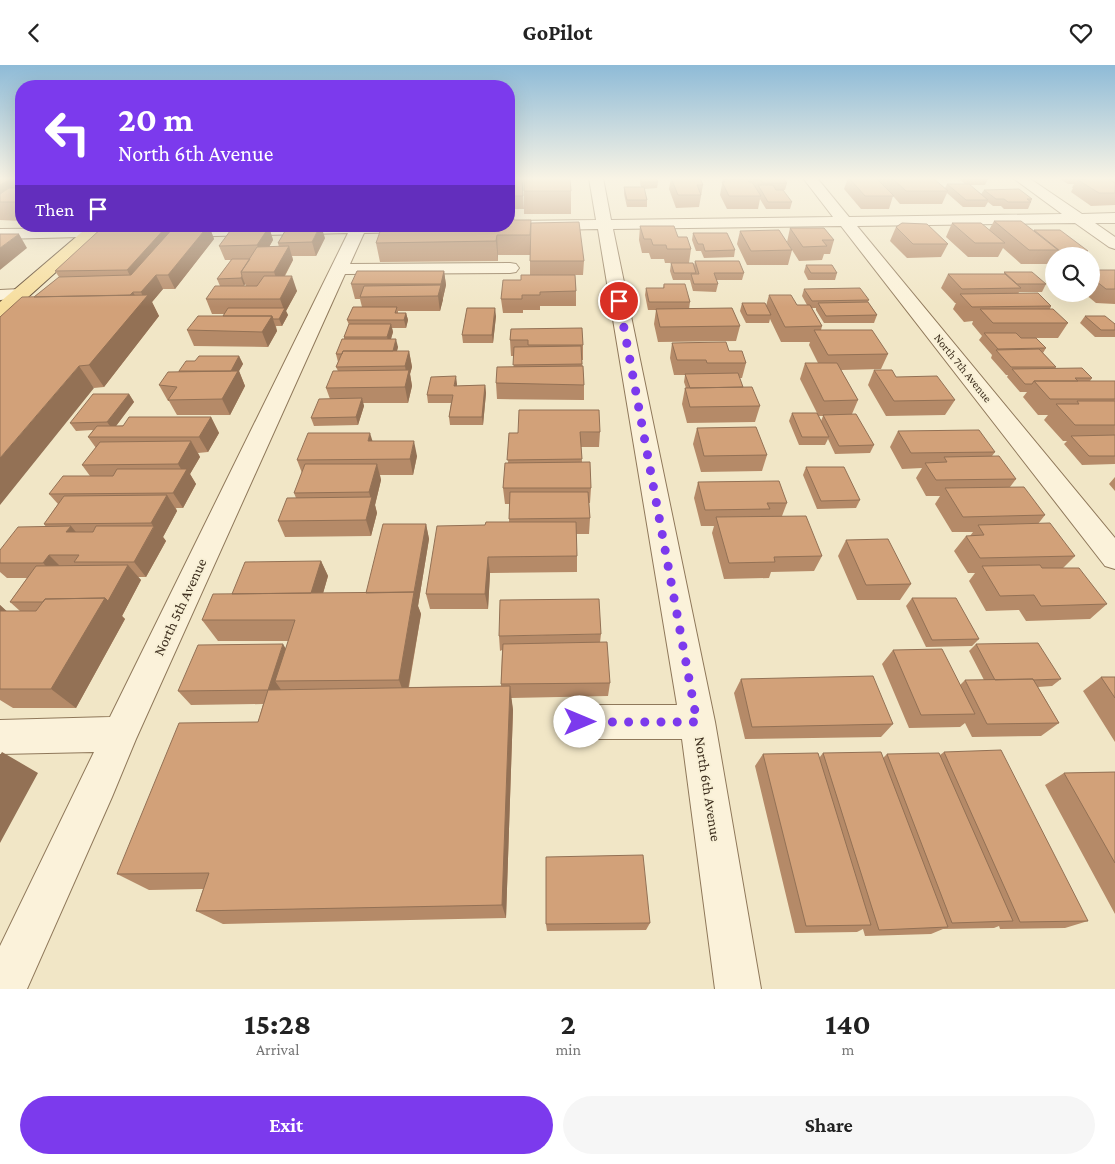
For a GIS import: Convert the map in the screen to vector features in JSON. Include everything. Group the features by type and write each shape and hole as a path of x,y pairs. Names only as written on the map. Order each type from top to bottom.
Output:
{"main road":[{"path":"0,312 92,232"}],"street":[{"name":"North 6th Avenue","path":"604,221 697,722 738,989"},
{"path":"515,226 839,221"},
{"name":"North 7th Avenue","path":"846,221 1115,558"},
{"path":"1081,221 1115,244"},
{"path":"0,234 47,232"},
{"path":"118,232 130,233"},
{"name":"North 5th Avenue","path":"3,989 99,784 120,734 357,232"},
{"path":"339,269 510,268"},
{"path":"0,295 20,295"},
{"path":"580,722 697,722"},
{"path":"0,737 120,734"}],"building":[{"path":"515,221 531,221 530,235 497,235 496,241 376,243 380,232 515,232"},
{"path":"994,221 1021,221 1054,247 1045,247 1045,250 1029,250"},
{"path":"579,222 584,261 530,261 531,223"},
{"path":"902,223 927,224 948,244 913,244 896,227"},
{"path":"952,223 981,223 1005,243 975,243"},
{"path":"640,226 674,226 678,237 687,237 691,249 667,249 666,245 653,245 651,239 644,239"},
{"path":"790,228 824,228 834,240 822,240 827,246 803,247"},
{"path":"779,230 792,250 751,251 740,231"},
{"path":"1034,230 1060,230 1083,247 1055,247"},
{"path":"97,232 162,232 127,270 55,271"},
{"path":"170,232 203,232 168,275 156,275 141,292 133,292 130,295 34,297 59,277 131,275"},
{"path":"229,232 266,232 257,245 219,246"},
{"path":"284,232 317,232 312,242 278,243"},
{"path":"693,233 727,233 735,250 705,251 703,244 698,244"},
{"path":"0,234 19,234 0,248"},
{"path":"289,246 274,272 241,272 257,247"},
{"path":"232,259 250,259 241,272 241,278 217,279"},
{"path":"695,261 739,261 744,273 714,273 718,284 694,284 691,274 699,274"},
{"path":"671,263 693,263 696,273 674,273"},
{"path":"806,265 832,265 837,273 811,273"},
{"path":"1100,270 1115,270 1115,289 1106,289 1100,284"},
{"path":"357,271 444,271 441,284 351,284"},
{"path":"1004,272 1032,272 1045,283 1045,284 1017,284"},
{"path":"948,274 1005,274 1021,288 962,289"},
{"path":"521,275 575,275 576,291 540,292 540,295 522,295 522,299 501,299 503,280 521,280"},
{"path":"264,276 292,276 280,299 206,299 215,286 257,286"},
{"path":"664,284 685,284 690,302 649,302 646,288 664,288"},
{"path":"441,285 438,296 360,297 364,286"},
{"path":"860,288 869,300 812,301 804,289"},
{"path":"1038,293 1051,306 972,307 960,294"},
{"path":"148,295 89,365 79,366 0,458 0,317 22,297"},
{"path":"769,295 791,295 797,305 810,305 822,326 785,327"},
{"path":"868,302 877,315 826,316 818,303"},
{"path":"742,303 765,303 771,315 747,315"},
{"path":"353,307 397,307 395,313 406,313 404,320 347,320"},
{"path":"228,308 285,308 279,319 273,319 272,316 223,316"},
{"path":"467,308 495,308 492,335 462,335"},
{"path":"732,308 740,326 660,327 656,309"},
{"path":"980,309 1053,309 1068,323 993,323"},
{"path":"198,316 272,316 262,332 187,330"},
{"path":"1085,316 1105,316 1115,324 1115,330 1101,330"},
{"path":"349,324 391,324 387,337 344,337"},
{"path":"582,328 583,345 528,345 528,340 510,340 511,329"},
{"path":"814,330 872,330 888,354 828,355"},
{"path":"984,333 1016,333 1021,338 1036,338 1046,348 998,349"},
{"path":"342,339 396,339 393,351 343,351 342,354 336,354"},
{"path":"726,342 729,351 742,351 746,363 707,363 706,360 677,360 672,343"},
{"path":"581,346 582,364 513,365 514,347"},
{"path":"1039,349 1056,367 1011,367 996,350"},
{"path":"343,351 409,351 405,366 336,367"},
{"path":"199,356 239,356 231,371 179,371 186,361 195,361"},
{"path":"805,363 837,363 858,400 824,401"},
{"path":"583,366 584,385 496,383 497,367"},
{"path":"1082,368 1092,378 1075,378 1078,381 1034,381 1032,384 1025,384 1012,369"},
{"path":"409,370 405,387 326,388 333,371"},
{"path":"874,370 892,370 896,377 937,376 955,400 894,401"},
{"path":"238,371 222,399 168,400 177,387 159,385 168,372"},
{"path":"738,373 743,387 690,388 685,374"},
{"path":"456,376 454,386 485,385 482,417 449,417 453,395 427,395 431,377"},
{"path":"1034,381 1115,381 1115,399 1050,399"},
{"path":"752,387 760,406 690,407 685,388"},
{"path":"93,394 129,394 107,422 70,423"},
{"path":"362,398 356,417 311,418 319,399"},
{"path":"1077,401 1115,401 1115,425 1075,425 1056,404 1079,404"},
{"path":"519,410 599,410 600,432 580,432 582,459 507,460 509,433 518,433"},
{"path":"792,413 817,413 829,437 802,437"},
{"path":"856,414 874,445 839,446 823,415"},
{"path":"129,417 211,417 199,437 88,437 97,426 123,426"},
{"path":"756,427 767,455 704,456 697,428"},
{"path":"979,430 995,452 911,453 898,431"},
{"path":"308,433 370,433 368,441 414,441 410,459 297,460"},
{"path":"1115,435 1115,456 1089,456 1071,436"},
{"path":"191,441 178,464 82,465 100,442"},
{"path":"999,456 1016,479 936,480 925,463 947,462 944,457"},
{"path":"590,462 591,488 503,488 505,463"},
{"path":"305,464 377,464 369,492 294,493"},
{"path":"806,467 844,467 860,500 821,501"},
{"path":"117,469 187,469 173,493 49,494 63,476 113,476"},
{"path":"779,481 787,503 767,503 770,509 705,510 698,482"},
{"path":"1024,487 1045,515 963,517 945,488"},
{"path":"510,492 588,492 590,518 509,519"},
{"path":"167,495 151,523 44,524 64,496"},
{"path":"372,497 366,520 278,521 287,498"},
{"path":"806,516 822,556 774,557 775,562 729,563 716,517"},
{"path":"486,522 576,522 577,556 488,557 485,594 426,594 437,526 485,525"},
{"path":"1050,523 1075,556 980,558 966,536 984,535 978,525"},
{"path":"383,524 426,524 414,592 366,593"},
{"path":"71,526 66,532 93,532 96,526 154,526 134,562 74,562 79,555 49,555 43,563 0,563 0,550 18,527"},
{"path":"888,539 911,584 866,585 846,540"},
{"path":"321,561 311,593 232,594 245,562"},
{"path":"128,565 108,601 105,598 45,599 43,602 10,602 36,566"},
{"path":"1040,565 1042,568 1079,568 1107,604 1041,606 1034,595 1000,596 982,566"},
{"path":"414,592 399,680 275,681 295,620 202,620 213,594"},
{"path":"105,598 51,689 0,689 0,611 36,611 45,599"},
{"path":"912,598 956,598 979,639 932,640"},
{"path":"599,599 601,634 499,636 500,600"},
{"path":"607,642 610,683 501,684 503,644"},
{"path":"1038,643 1061,679 995,680 976,644"},
{"path":"283,644 268,690 178,691 198,645"},
{"path":"942,649 975,714 921,715 893,650"},
{"path":"873,676 893,724 752,727 741,679"},
{"path":"1101,677 1115,677 1115,698"},
{"path":"1033,679 1059,723 987,724 965,680"},
{"path":"510,686 502,905 196,911 209,873 117,874 179,723 258,722 268,690"},
{"path":"1001,750 1088,921 1020,922 944,752"},
{"path":"881,752 948,927 879,930 823,753"},
{"path":"818,753 871,925 806,926 763,754"},
{"path":"939,753 1013,921 952,923 887,754"},
{"path":"1115,772 1115,863 1064,773"},
{"path":"643,855 650,923 546,924 546,857"}],"route":[{"path":"580,722 697,722 619,301"}]}
